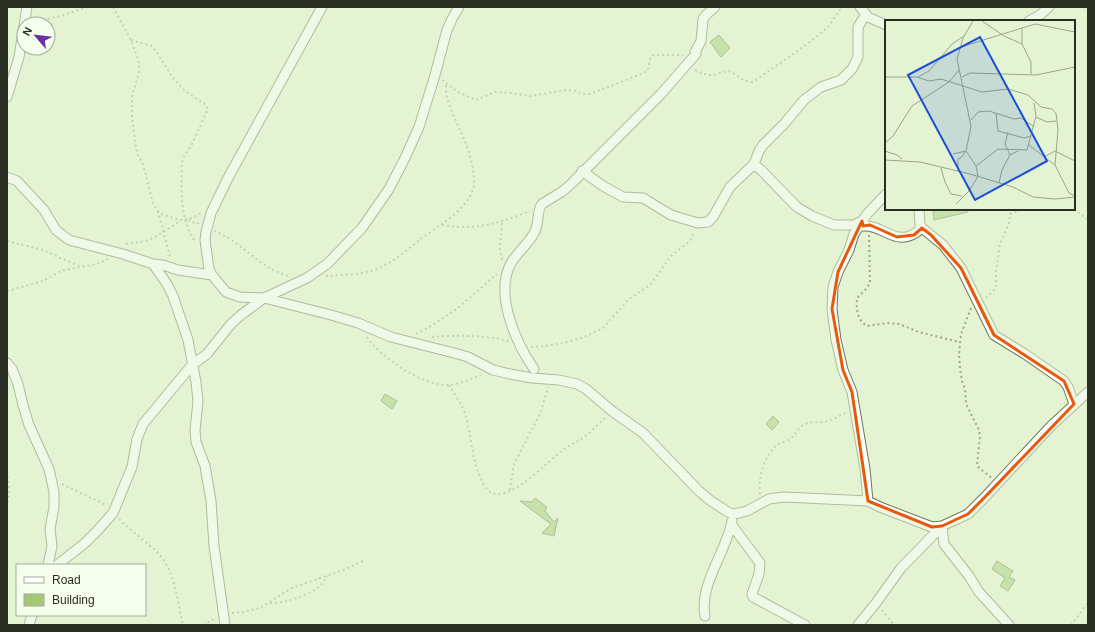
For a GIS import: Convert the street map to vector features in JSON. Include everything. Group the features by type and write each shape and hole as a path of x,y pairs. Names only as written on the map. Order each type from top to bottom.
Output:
{"street":[{"path":"322,7 214,205 208,220 205,240 209,269 226,292 240,297 264,298 358,323 391,337 468,357 493,370 510,374 568,382 586,389 612,411 643,433 699,491 720,508 733,514 747,510 775,497 784,496 868,501 932,527 942,526 968,514 1000,482 1027,450 1088,392"},
{"path":"58,564 85,543 113,513 132,467 137,439 143,424 192,365 207,354 232,324 264,298 307,278 327,264 362,228 389,189 419,127 447,30 459,7"},
{"path":"534,369 518,343 507,306 506,290 510,265 535,232 538,224 540,207 563,191 661,94 687,66 696,54 695,52 701,41 703,19 715,7"},
{"path":"860,7 868,17 885,25"},
{"path":"1031,20 1040,15 1049,7"},
{"path":"582,171 603,186 623,197 643,198 671,215 698,222 708,222 713,217 730,187 754,162 759,150 808,96 821,87 841,80 852,70 858,57 858,27 866,14"},
{"path":"7,97 18,56"},
{"path":"754,162 755,165 797,207 821,220 834,225 854,225 866,223 896,237 914,236 922,228"},
{"path":"7,176 17,180 44,210 56,230 69,240 123,254 153,264 163,265 178,270 212,275"},
{"path":"868,501 865,469 852,392 843,370 836,340 832,309 833,287 838,272 849,250 854,234 866,223 885,195"},
{"path":"919,210 920,224 922,228 943,245 961,268 994,335 1064,381 1068,387 1074,404"},
{"path":"153,264 174,296 188,340 198,401 195,430 196,442 205,466 212,501 214,546 225,625"},
{"path":"7,363 18,384 29,425 51,476 54,501 50,529 52,546 48,564"},
{"path":"705,616 703,606 704,597 731,524 733,514"},
{"path":"731,524 760,563 759,574 752,596 805,625"},
{"path":"858,625 901,568 942,526"},
{"path":"942,526 944,544 969,576 979,592 1009,625"}],"path":[{"path":"56,17 87,7"},
{"path":"114,7 132,40 139,62 131,107 137,154 142,162 152,202 157,210 170,259 178,270"},
{"path":"687,66 712,76 729,71 747,82 753,82 821,34 828,27 842,7"},
{"path":"1083,7 1088,10"},
{"path":"132,40 152,46 173,78 185,91 206,105 208,109 191,146 182,160 182,184 188,231 193,239 205,240"},
{"path":"435,74 458,92 476,100 495,92 530,96 566,90 590,94 644,73 648,70 650,57 653,55 688,56 696,54"},
{"path":"322,277 353,274 378,268 392,261 442,225 466,202 474,184 469,152 448,100 446,83"},
{"path":"157,210 170,218 186,220 193,218 214,205"},
{"path":"442,225 454,227 482,227 502,222 540,207"},
{"path":"981,310 984,300 996,286 996,272 1000,244 1009,223 1010,214 1020,210"},
{"path":"1075,210 1088,220"},
{"path":"126,244 134,241 145,241 163,232 181,220"},
{"path":"186,220 197,224 208,220 210,229 238,244 259,262 284,275 302,280"},
{"path":"502,222 500,248 502,262"},
{"path":"430,337 493,337 530,347 551,345 584,337 603,328 629,299 650,285 671,256 690,241 698,222"},
{"path":"866,223 868,265 871,274 870,282 857,298 860,321 867,326 887,323 899,324 919,332 959,342"},
{"path":"7,241 43,250 81,267"},
{"path":"7,291 43,281 66,270 97,264 123,254"},
{"path":"412,336 431,326 458,308 498,273"},
{"path":"975,297 959,342 960,369 965,389 966,404 979,430 980,436 977,465 987,475 1000,482"},
{"path":"358,323 372,345 387,359 421,379 436,384 448,385 476,377 493,370"},
{"path":"510,490 514,464 541,412 549,380"},
{"path":"448,385 465,414 474,461 485,487 490,492 500,494 531,478 563,450 583,438 612,411"},
{"path":"764,501 761,500 760,492 761,474 768,457 775,448 779,444 792,438 796,431 804,424 824,422 854,408"},
{"path":"7,472 9,488 7,510"},
{"path":"51,476 71,489 106,505 125,525 158,554 165,563 172,577 183,625"},
{"path":"203,625 223,614 244,612 260,608 269,604 292,588 327,576 363,561"},
{"path":"269,604 278,603 316,589 327,576"},
{"path":"876,603 894,625"},
{"path":"1071,625 1088,603"}],"highlighted area":[{"path":"862,221 863,226 870,225 897,237 914,235 922,228 931,235 961,268 994,335 1064,381 1074,404 968,514 942,526 932,527 868,501 852,392 843,370 832,309 838,272"}],"building":[{"path":"719,35 730,48 721,57 710,42"},
{"path":"968,210 968,212 934,220 933,211"},
{"path":"385,394 397,401 392,409 381,401"},
{"path":"773,416 779,422 772,430 766,424"},
{"path":"535,498 547,507 545,511 554,522 558,518 554,536 542,533 551,524 520,501 532,502"},
{"path":"997,561 1013,571 1009,577 1015,580 1008,591 1000,586 1005,578 992,569"}]}
